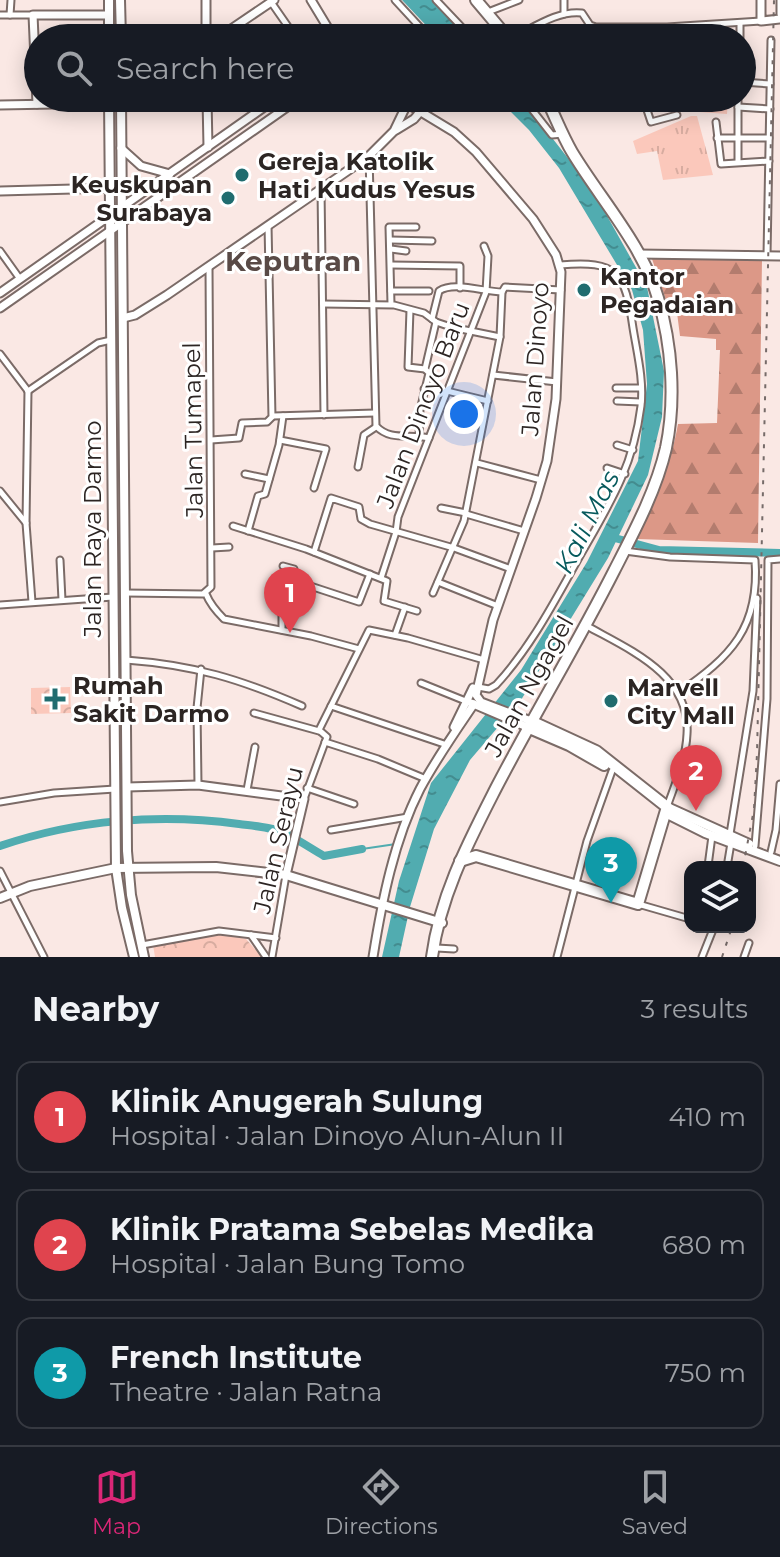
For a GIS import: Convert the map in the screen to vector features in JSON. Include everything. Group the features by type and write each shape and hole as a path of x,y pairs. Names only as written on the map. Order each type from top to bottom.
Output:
{"highway":[{"path":"476,0 498,24"},
{"name":"Jalan Ngagel","path":"435,954 446,896 467,845 529,724 627,546 663,457 671,407 669,355 655,288 638,254 573,153 553,112"},
{"path":"529,724 593,757 666,810"},
{"path":"529,724 596,751 666,810"},
{"path":"460,861 476,856 638,904 666,810"},
{"path":"467,845 476,856"}],"main road":[{"path":"109,0 109,24"},
{"path":"120,0 121,24"},
{"path":"206,0 206,24"},
{"path":"311,0 326,24"},
{"path":"761,0 761,21 778,18"},
{"path":"238,24 272,1"},
{"path":"33,24 33,15 109,15"},
{"path":"0,105 24,104"},
{"name":"Jalan Raya Darmo","path":"109,112 116,868 134,957"},
{"name":"Jalan Raya Darmo","path":"120,112 128,867 144,957"},
{"path":"207,112 208,147"},
{"path":"0,293 257,112 265,123"},
{"path":"0,308 280,112"},
{"path":"394,131 403,112"},
{"path":"123,318 135,315 369,156 394,131 420,112"},
{"name":"Jalan Dinoyo","path":"420,112 454,132 484,161 533,219 560,265 553,423 541,480 498,606 476,703"},
{"path":"246,120 254,123 255,129"},
{"path":"121,148 141,166 170,174"},
{"path":"0,191 110,188"},
{"path":"638,254 780,256"},
{"path":"112,469 124,469"},
{"path":"112,483 117,478 123,482"},
{"name":"Jalan Dinoyo","path":"476,703 484,659"},
{"path":"373,957 408,817 445,745 476,703 529,724"},
{"path":"127,787 198,785 304,799"},
{"name":"Jalan Serayu","path":"283,877 304,799"},
{"path":"666,810 777,856"},
{"path":"666,810 712,835 755,846 777,856"},
{"path":"0,898 116,868 216,867 283,877 440,923"}],"street":[{"path":"10,15 11,0"},
{"path":"395,0 417,24"},
{"path":"436,0 459,24"},
{"path":"487,12 519,0"},
{"path":"564,0 564,14"},
{"path":"778,18 780,0"},
{"path":"272,1 287,24"},
{"path":"542,24 564,14 582,13 591,24"},
{"path":"0,15 33,15"},
{"path":"729,24 761,21"},
{"path":"767,255 771,40"},
{"path":"756,83 770,84"},
{"path":"756,108 770,109"},
{"path":"534,112 552,135 563,134"},
{"path":"648,112 651,122 677,115"},
{"path":"738,112 738,162"},
{"path":"716,122 721,164 769,161"},
{"path":"717,138 769,138"},
{"path":"369,156 376,427"},
{"path":"321,188 324,415"},
{"path":"268,224 273,416"},
{"path":"391,304 389,227 416,227"},
{"path":"391,240 432,241"},
{"path":"484,246 488,256 486,292"},
{"path":"391,249 406,251"},
{"path":"0,251 20,279"},
{"path":"391,265 460,266 460,288"},
{"path":"478,687 489,689 496,685 527,648 625,474 633,450 641,388 628,299 612,269 603,265 560,265"},
{"name":"Jalan Tumapel","path":"207,593 212,582 208,266"},
{"path":"425,369 439,290 445,287 502,292"},
{"path":"433,593 466,513 500,337 504,287 561,290"},
{"path":"391,291 429,291"},
{"name":"Jalan Dinoyo Baru","path":"381,578 398,517 486,292"},
{"path":"323,304 391,304 426,314 434,320 500,337"},
{"path":"410,310 408,366 425,369 429,373 424,389 419,436"},
{"path":"28,391 98,343 111,340"},
{"path":"0,354 28,391 26,523 32,602"},
{"path":"493,375 557,382"},
{"path":"616,388 641,388"},
{"path":"424,389 488,401"},
{"path":"617,401 641,402"},
{"path":"211,440 239,438 243,422 268,421 273,416 375,413"},
{"path":"248,531 258,496 265,495 280,440 283,416"},
{"path":"376,427 394,437 429,438"},
{"path":"358,467 364,435 376,427"},
{"path":"280,440 326,449 314,488"},
{"path":"617,445 633,450"},
{"path":"477,463 541,480"},
{"path":"607,468 625,474"},
{"path":"245,474 269,479"},
{"path":"0,491 26,523"},
{"path":"314,552 330,499 359,507 362,521 454,548 511,569"},
{"path":"441,508 524,531"},
{"path":"233,526 381,578 388,582 384,601 417,611"},
{"path":"627,546 670,557 754,559 757,589 753,691 728,861"},
{"path":"212,548 229,547"},
{"path":"755,846 767,699 768,560 780,559"},
{"path":"60,560 62,600"},
{"path":"282,630 282,607 294,568 283,566"},
{"path":"292,580 359,602 368,573"},
{"path":"438,582 498,606"},
{"path":"678,693 707,673 731,650 744,630 757,589"},
{"path":"125,593 207,593 212,607 219,610 224,619 359,649"},
{"path":"0,605 113,597"},
{"path":"395,635 405,607"},
{"path":"586,625 654,665 678,693 687,736 666,810"},
{"path":"319,731 369,630 484,659"},
{"path":"126,660 201,669 233,678 302,706"},
{"path":"198,785 197,708 201,669"},
{"path":"421,683 476,703"},
{"path":"331,706 445,745"},
{"path":"254,713 319,731 325,738 426,779"},
{"name":"Jalan Serayu","path":"304,799 325,738"},
{"path":"247,790 255,747"},
{"path":"557,957 587,841 612,771"},
{"path":"777,856 780,784"},
{"path":"307,788 354,804"},
{"path":"0,802 54,793 115,789"},
{"path":"331,830 408,817"},
{"path":"709,861 712,835"},
{"path":"0,871 44,957"},
{"name":"Jalan Serayu","path":"269,957 276,938 283,877"},
{"path":"638,904 684,917"},
{"path":"142,945 219,931 276,938"},
{"path":"702,957 712,933"},
{"path":"250,934 269,957"},
{"path":"744,957 749,943"},
{"path":"435,954 454,949"}],"green space":[{"path":"697,116 713,175 663,180 657,151 637,154 633,141"},
{"path":"651,256 762,259 758,543 637,539 656,497 678,424 717,423 720,350 716,350 716,339 680,336 676,305 668,306"},
{"path":"70,687 71,713 31,714 31,688"},
{"path":"219,933 246,939 262,957 155,957 153,945"}],"water":[{"path":"402,0 432,0 455,24 425,24"},
{"name":"Kali Mas","path":"511,112 532,112 592,189 647,287 664,371 662,417 648,475 608,558 521,700 470,760 434,829 410,907 399,957 382,957 399,881 431,783 521,670 587,562 638,461 647,384 643,330 632,290 559,168"}],"waterway":[{"path":"611,537 659,550 780,553"},
{"path":"0,846 88,825 179,819 276,830 324,856 362,849"},
{"path":"362,849 396,844"}],"railway":[{"path":"744,861 754,809 757,754 774,0"},
{"path":"722,957 730,933"}],"place":[{"name":"Gereja Katolik Hati Kudus Yesus","path":"242,175"},
{"name":"Keuskupan Surabaya","path":"228,198"},
{"name":"Kantor Pegadaian","path":"584,290"},
{"name":"Klinik Anugerah Sulung","path":"290,633"},
{"name":"Rumah Sakit Darmo","path":"55,699"},
{"name":"Marvell City Mall","path":"611,701"},
{"name":"Klinik Pratama Sebelas Medika","path":"696,811"},
{"name":"French Institute","path":"611,903"}],"district":[{"name":"Keputran","path":"293,261"}]}
